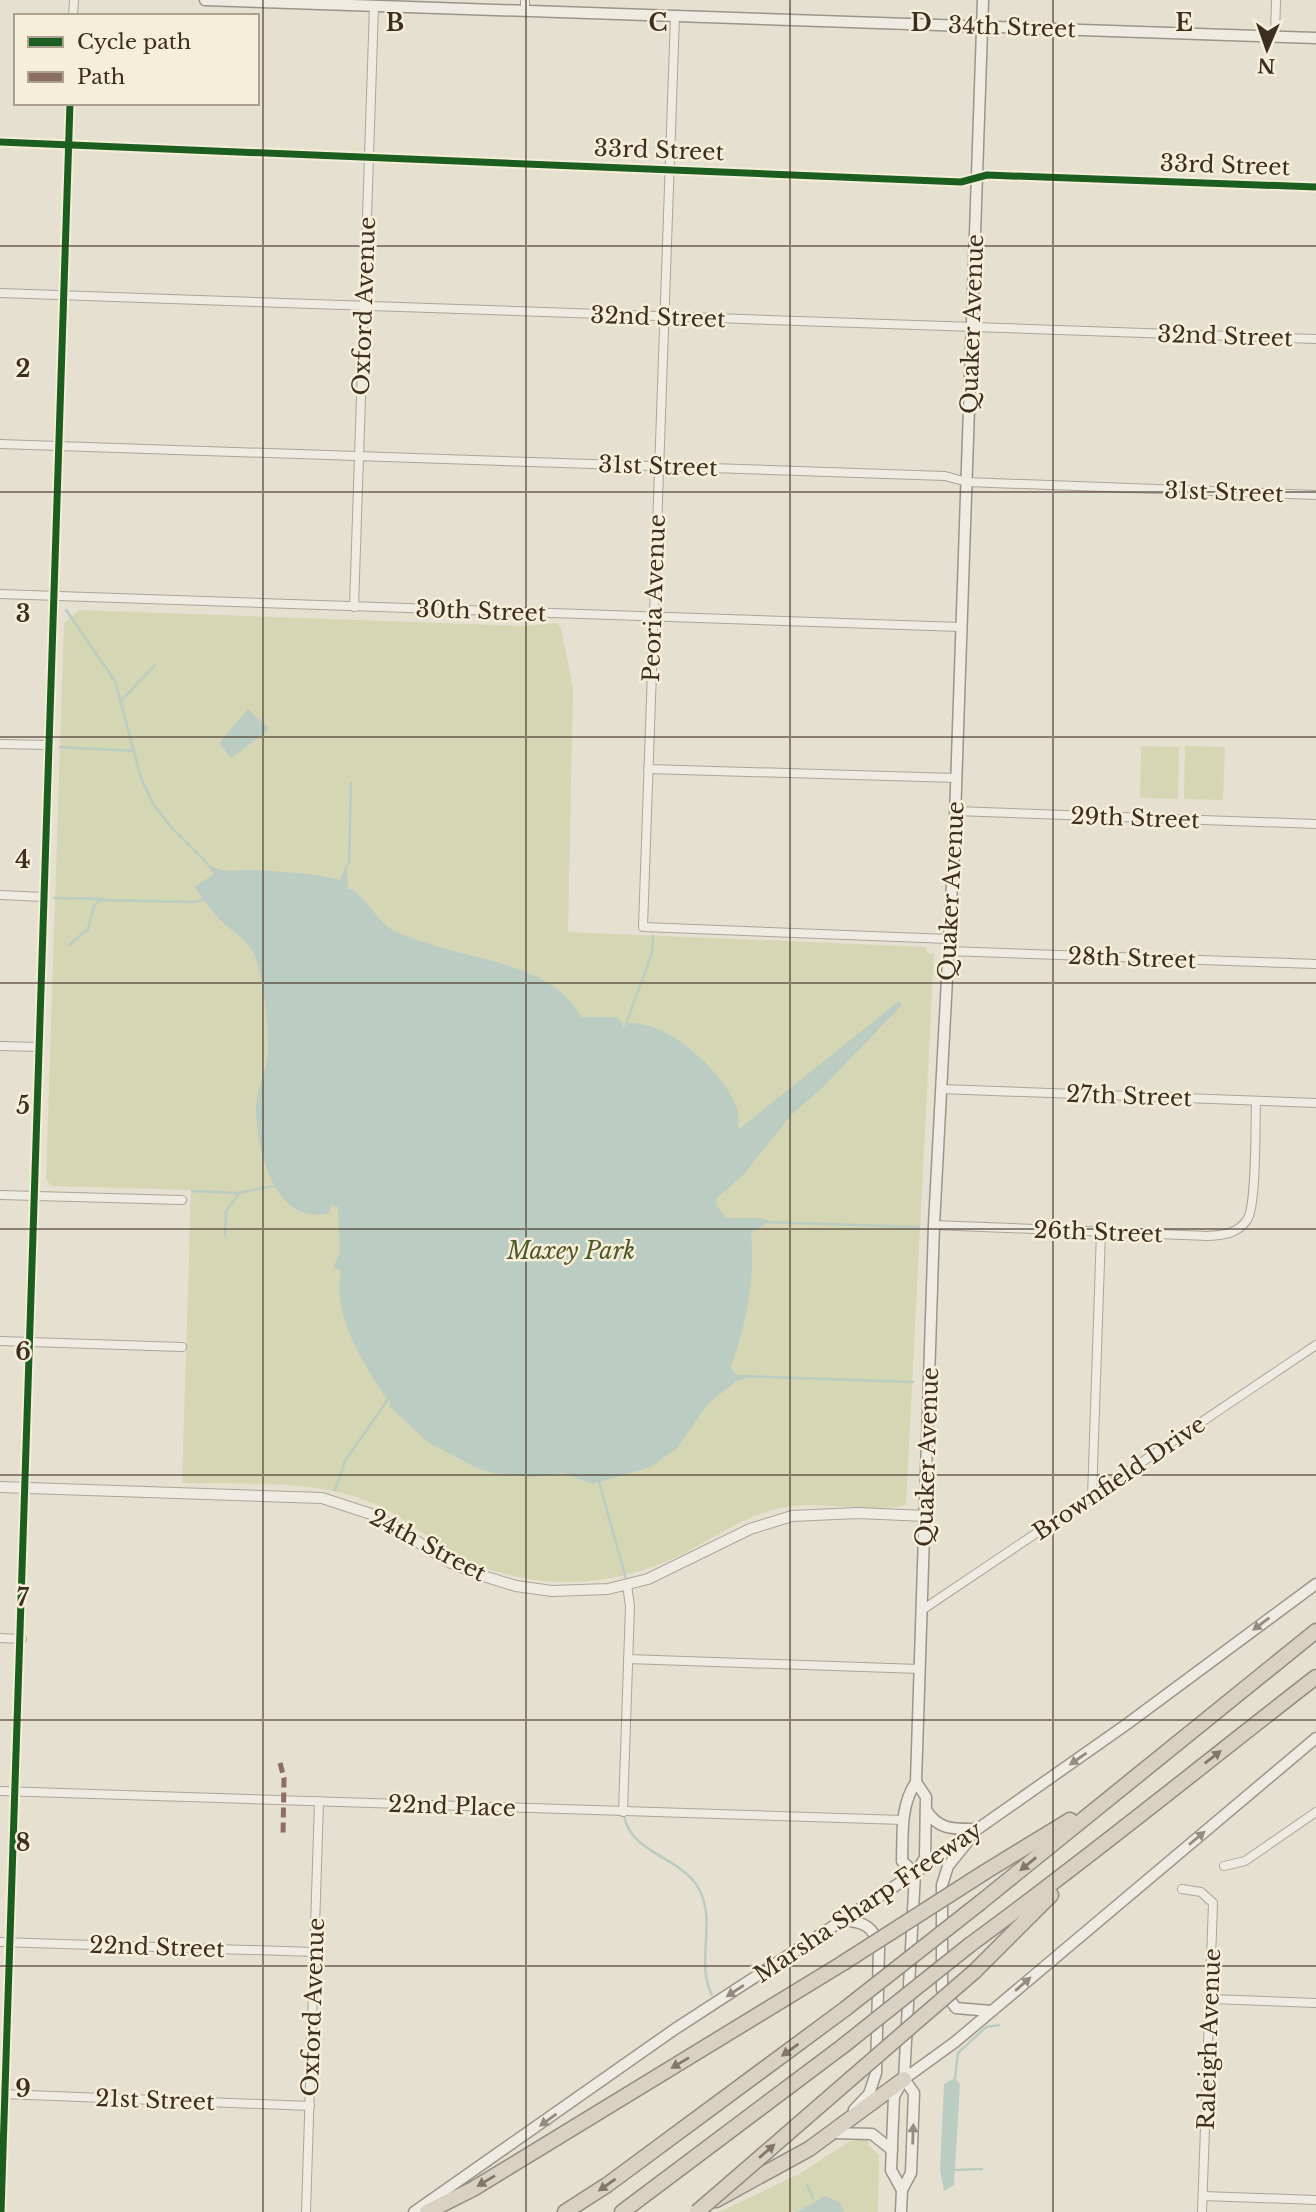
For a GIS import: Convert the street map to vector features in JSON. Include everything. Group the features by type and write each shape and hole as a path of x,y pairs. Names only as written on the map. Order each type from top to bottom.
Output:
{"highway":[{"path":"565,2212 607,2185 845,2009 1316,1631"},
{"path":"695,2212 975,1971 1084,1862 1153,1803 1316,1677"},
{"path":"427,2212 473,2189 843,1964 1119,1790"},
{"path":"622,2212 843,2046 971,1944 1084,1862"},
{"path":"695,2212 834,2133 904,2078"}],"main road":[{"name":"34th Street","path":"205,0 374,6 525,6 675,16 1316,38"},
{"name":"Quaker Avenue","path":"915,1873 902,1861 903,1820 905,1798 916,1782 934,1225 955,811 983,0"},
{"name":"Marsha Sharp Freeway","path":"414,2212 676,2029 915,1873 1127,1724 1316,1584"},
{"path":"904,2078 991,2011 1316,1738"},
{"name":"Quaker Avenue","path":"902,2190 891,2170 894,2096 904,2078 915,1873 925,1858 926,1797 916,1782"},
{"path":"926,1810 933,1821 943,1827 977,1829"},
{"path":"977,1829 944,1877 942,1989 956,2008 991,2011"},
{"path":"834,2133 869,2094 876,2073 879,1948 876,1934 865,1924 843,1920"},
{"name":"Quaker Avenue","path":"901,2212 902,2190 911,2173 914,2093 904,2078"},
{"path":"834,2133 872,2134 892,2150"}],"street":[{"path":"1275,36 1276,0"},
{"name":"Oxford Avenue","path":"354,607 374,6"},
{"name":"Peoria Avenue","path":"675,16 643,927 949,939"},
{"path":"1,2212 3,2094 22,1639 70,105"},
{"name":"33rd Street","path":"0,142 961,182 987,175 1316,187"},
{"name":"32nd Street","path":"0,293 1316,338"},
{"name":"31st Street","path":"0,444 945,476 967,482 1316,495"},
{"name":"30th Street","path":"0,594 961,627"},
{"path":"0,744 49,745"},
{"path":"648,769 956,778"},
{"name":"29th Street","path":"955,811 1316,824"},
{"path":"0,895 44,897"},
{"name":"28th Street","path":"948,951 1316,964"},
{"path":"0,1046 40,1048"},
{"name":"27th Street","path":"941,1089 1316,1103"},
{"name":"26th Street","path":"934,1225 1221,1235 1242,1226 1251,1212 1256,1101"},
{"path":"0,1195 182,1200"},
{"path":"1092,1497 1101,1232"},
{"path":"0,1341 182,1347"},
{"name":"Brownfield Drive","path":"922,1610 1316,1345"},
{"name":"24th Street","path":"0,1487 322,1498 377,1516 451,1563 502,1583 552,1591 581,1592 627,1585 684,1563 750,1529 792,1516 847,1513 925,1516"},
{"path":"623,1812 628,1659 627,1585"},
{"path":"0,1638 22,1639"},
{"path":"628,1659 919,1670"},
{"name":"22nd Place","path":"0,1791 903,1820"},
{"name":"Oxford Avenue","path":"306,2212 319,1801"},
{"path":"1224,1866 1245,1861 1316,1812"},
{"name":"Raleigh Avenue","path":"1182,1889 1201,1892 1213,1903 1202,2212"},
{"name":"22nd Street","path":"0,1942 314,1952"},
{"path":"1210,1999 1316,2003"},
{"name":"21st Street","path":"3,2094 310,2106"},
{"path":"1203,2196 1316,2200"}],"green space":[{"name":"Maxey Park","path":"79,610 526,626 557,623 561,628 573,688 568,932 927,947 926,950 931,955 934,952 906,1505 876,1508 812,1505 780,1508 743,1521 685,1553 649,1568 593,1581 555,1582 515,1576 475,1563 446,1548 386,1509 352,1496 280,1484 182,1483 191,1190 52,1186 46,1180 64,623"},
{"path":"1141,746 1179,747 1178,799 1140,798"},
{"path":"1185,746 1225,747 1223,800 1184,799"},
{"path":"868,2139 868,2145 879,2155 878,2212 719,2212 799,2174 850,2141"}],"shaded area":[{"path":"248,709 268,727 268,731 231,758 219,743"},
{"path":"205,863 225,870 288,872 340,880 347,863 351,863 347,866 348,889 358,894 383,923 402,935 529,973 568,998 581,1017 617,1017 623,1023 622,1028 626,1024 626,1029 628,1023 644,1024 677,1039 707,1064 720,1079 738,1111 738,1130 899,1001 902,1005 822,1088 791,1115 744,1174 716,1199 717,1206 726,1218 771,1221 762,1221 765,1224 751,1233 752,1267 748,1301 731,1366 735,1374 747,1378 735,1382 708,1404 677,1448 651,1467 592,1484 563,1473 534,1477 493,1473 477,1468 429,1443 390,1407 390,1396 386,1398 368,1370 345,1322 339,1288 341,1271 333,1267 340,1253 338,1207 332,1205 329,1213 311,1214 296,1209 283,1198 273,1184 266,1166 256,1112 268,1049 261,981 250,947 220,920 194,887 214,874"},
{"path":"955,2078 960,2084 954,2185 944,2191 940,2170 944,2084"},
{"path":"825,2196 839,2202 844,2212 797,2212"}],"waterway":[{"path":"66,610 115,681 141,778 153,804 171,827 207,863"},
{"path":"121,701 155,665"},
{"path":"60,747 134,751"},
{"path":"349,863 351,783"},
{"path":"54,898 102,899"},
{"path":"69,945 88,929 94,906 100,900 195,902 204,899"},
{"path":"626,1024 652,953 653,936"},
{"path":"192,1191 237,1193 274,1186"},
{"path":"225,1236 226,1211 239,1194"},
{"path":"761,1222 919,1227"},
{"path":"742,1376 913,1382"},
{"path":"335,1490 345,1461 389,1398"},
{"path":"599,1482 627,1582"},
{"path":"624,1815 635,1838 681,1869 699,1889 706,1915 705,1969 712,1995"},
{"path":"955,2078 958,2053 986,2027 999,2025"},
{"path":"954,2170 982,2169"},
{"path":"807,2185 813,2198"}],"marked path":[{"path":"280,1763 284,1778 283,1836"}],"cycle path":[{"path":"1,2212 70,105"},
{"path":"0,142 961,182 987,175 1316,187"}]}
